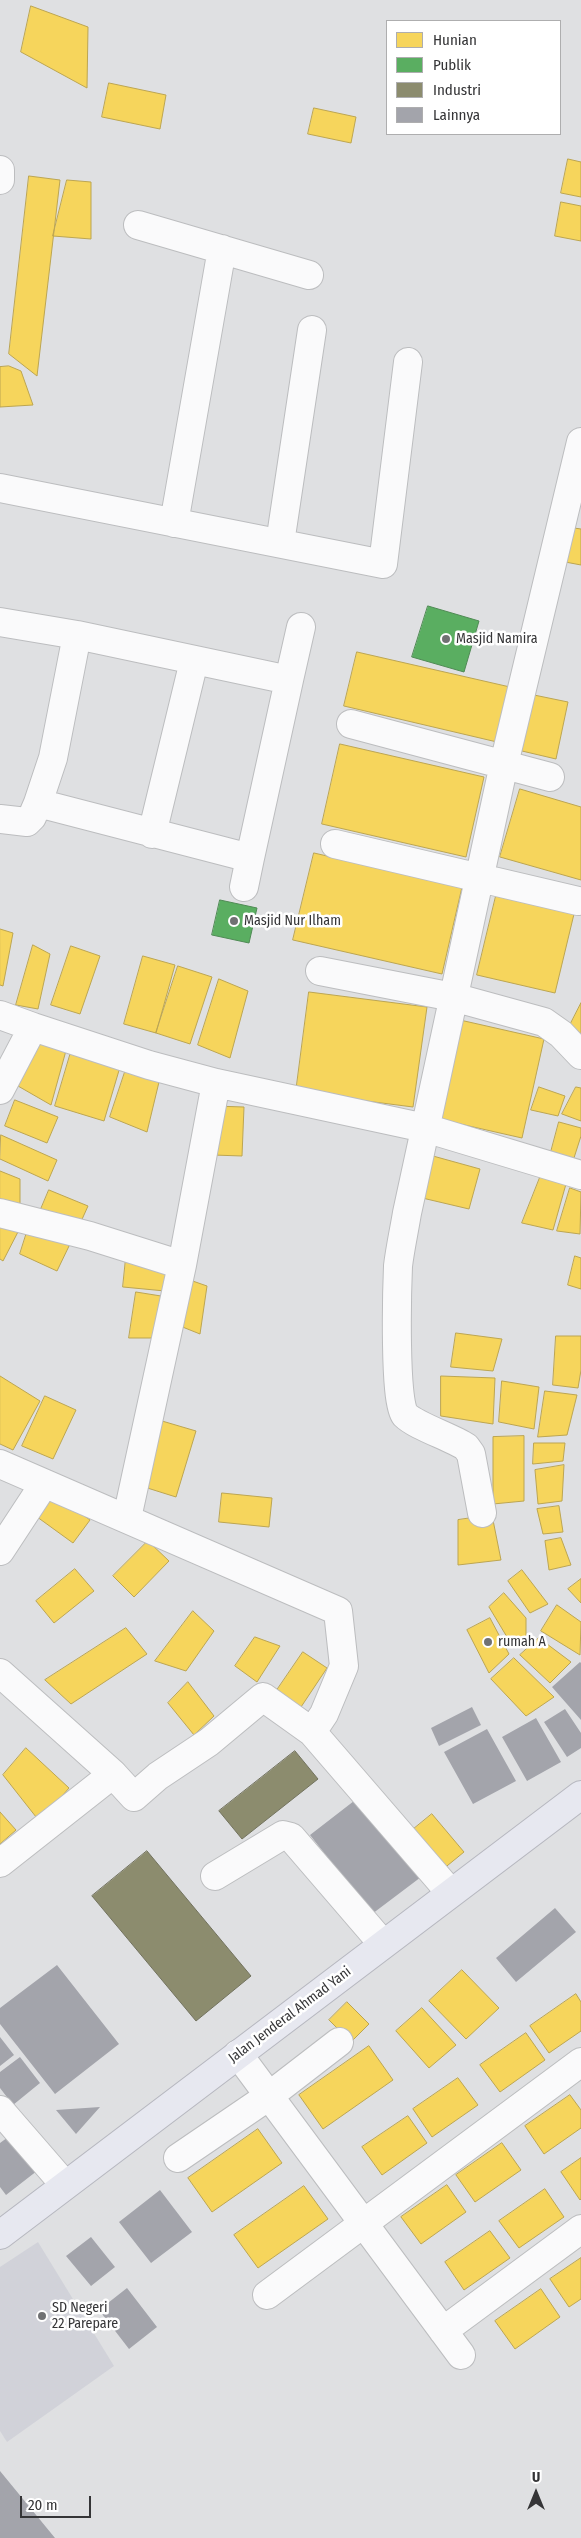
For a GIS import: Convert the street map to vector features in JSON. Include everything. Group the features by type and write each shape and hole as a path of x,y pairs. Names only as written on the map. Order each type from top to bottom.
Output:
{"highway":[{"name":"Jalan Jenderal Ahmad Yani","path":"0,2235 450,1892 581,1795"}],"street":[{"path":"0,170 0,180"},
{"path":"138,225 309,275"},
{"path":"174,523 222,249"},
{"path":"280,543 312,330"},
{"path":"0,488 383,564 408,362"},
{"path":"482,1512 471,1454 466,1447 405,1415 400,1399 398,1268 407,1213 504,764 581,442"},
{"path":"0,622 77,635 288,680"},
{"path":"244,887 301,627"},
{"path":"0,819 27,822 32,817 38,803 53,758 77,635"},
{"path":"152,834 194,660"},
{"path":"352,724 550,777"},
{"path":"38,803 250,858"},
{"path":"335,844 578,900"},
{"path":"320,971 453,997 544,1022 556,1030 581,1054"},
{"path":"0,1015 129,1059 216,1083 425,1128 581,1175"},
{"path":"0,1090 33,1027"},
{"path":"126,1518 182,1266 216,1083"},
{"path":"0,1213 90,1236 182,1266"},
{"path":"0,1464 338,1611 344,1666 324,1714 312,1732"},
{"path":"0,1551 44,1484"},
{"path":"0,1673 113,1774 134,1797 158,1776 209,1742 263,1697 312,1732 450,1892"},
{"path":"0,1863 113,1774"},
{"path":"215,1876 283,1835 291,1837 383,1944"},
{"path":"178,2158 269,2096 339,2042"},
{"path":"238,2054 461,2355"},
{"path":"267,2295 581,2062"},
{"path":"0,2110 65,2185"},
{"path":"444,2330 581,2229"}],"shaded area":[{"name":"SD Negeri 22 Parepare","path":"38,2242 114,2366 7,2442 0,2431 0,2267"}],"building: Hunian":[{"path":"31,6 88,27 87,88 21,52"},
{"path":"109,83 166,95 160,129 102,117"},
{"path":"314,108 356,117 351,143 308,134"},
{"path":"568,159 581,162 581,197 561,193"},
{"path":"29,176 60,180 37,376 9,354"},
{"path":"67,180 91,182 91,239 53,236"},
{"path":"561,202 581,206 581,241 555,236"},
{"path":"9,366 21,371 33,405 0,407 0,367"},
{"path":"567,527 581,529 581,565 560,561"},
{"path":"357,652 510,687 497,742 344,706"},
{"path":"534,695 568,702 556,759 522,751"},
{"path":"340,744 484,777 466,857 322,824"},
{"path":"520,789 581,807 581,880 500,857"},
{"path":"314,853 462,887 442,974 293,940"},
{"path":"496,896 574,914 555,993 477,975"},
{"path":"0,929 13,933 3,986 0,985"},
{"path":"33,945 50,954 38,1009 16,1005"},
{"path":"71,946 100,956 80,1014 51,1005"},
{"path":"143,956 175,965 156,1033 124,1024"},
{"path":"178,966 212,977 190,1044 156,1033"},
{"path":"219,979 248,991 230,1058 198,1045"},
{"path":"309,992 427,1007 413,1107 296,1092"},
{"path":"581,1003 581,1035 568,1029"},
{"path":"460,1020 544,1039 522,1138 438,1119"},
{"path":"35,1036 67,1047 51,1105 18,1086"},
{"path":"71,1052 120,1067 104,1121 55,1106"},
{"path":"126,1069 159,1082 147,1132 110,1117"},
{"path":"539,1087 565,1096 558,1116 531,1110"},
{"path":"576,1087 581,1088 581,1121 562,1114"},
{"path":"15,1100 58,1117 47,1143 5,1126"},
{"path":"214,1106 244,1107 242,1156 213,1155"},
{"path":"559,1122 581,1128 581,1136 573,1161 551,1152"},
{"path":"1,1135 57,1160 48,1181 0,1159"},
{"path":"433,1156 480,1169 469,1209 418,1197"},
{"path":"0,1171 20,1179 20,1211 0,1203"},
{"path":"541,1175 566,1184 553,1230 522,1223"},
{"path":"570,1188 581,1192 580,1234 557,1231"},
{"path":"49,1190 88,1206 79,1226 41,1209"},
{"path":"0,1223 20,1228 3,1261 0,1259"},
{"path":"27,1232 70,1244 57,1271 20,1254"},
{"path":"575,1256 581,1258 581,1289 568,1285"},
{"path":"126,1258 168,1262 165,1291 123,1287"},
{"path":"184,1278 207,1286 200,1334 175,1324"},
{"path":"136,1292 161,1296 158,1338 129,1338"},
{"path":"456,1333 502,1339 493,1371 451,1367"},
{"path":"556,1336 581,1336 581,1370 578,1388 553,1385"},
{"path":"0,1376 40,1401 13,1450 0,1444"},
{"path":"441,1376 495,1378 493,1424 441,1416"},
{"path":"502,1381 539,1387 534,1429 499,1422"},
{"path":"545,1391 577,1395 567,1435 538,1437"},
{"path":"45,1396 76,1410 53,1459 22,1446"},
{"path":"162,1421 196,1431 176,1497 141,1486"},
{"path":"524,1436 524,1501 493,1504 493,1437"},
{"path":"534,1443 565,1443 563,1461 533,1464"},
{"path":"564,1465 562,1501 538,1504 535,1470"},
{"path":"50,1491 90,1520 73,1543 33,1514"},
{"path":"222,1493 272,1498 269,1527 219,1522"},
{"path":"559,1506 563,1532 543,1534 537,1509"},
{"path":"492,1515 501,1560 458,1565 458,1520"},
{"path":"561,1538 571,1565 549,1570 545,1541"},
{"path":"148,1541 169,1561 134,1597 113,1576"},
{"path":"75,1569 94,1591 54,1623 36,1601"},
{"path":"522,1570 548,1604 530,1613 508,1581"},
{"path":"581,1579 581,1603 568,1589"},
{"path":"504,1593 526,1618 526,1637 510,1642 489,1607"},
{"path":"557,1605 581,1622 580,1655 541,1631"},
{"path":"193,1611 214,1631 186,1671 155,1661"},
{"name":"rumah A","path":"490,1618 509,1654 489,1673 467,1630"},
{"path":"126,1628 147,1654 71,1704 45,1680"},
{"path":"255,1637 280,1646 257,1682 235,1666"},
{"name":"rumah A","path":"539,1638 571,1662 550,1683 520,1655"},
{"path":"303,1652 327,1668 299,1710 275,1693"},
{"path":"514,1658 554,1697 526,1716 491,1679"},
{"path":"188,1682 214,1716 194,1735 168,1703"},
{"path":"26,1748 69,1788 40,1822 3,1775"},
{"path":"0,1812 16,1830 0,1844"},
{"path":"432,1814 464,1852 442,1870 410,1832"},
{"path":"462,1970 499,2008 466,2039 429,2001"},
{"path":"576,1994 581,2002 581,2031 549,2053 530,2026"},
{"path":"347,2002 369,2024 351,2042 329,2020"},
{"path":"422,2008 456,2045 429,2068 396,2031"},
{"path":"526,2033 545,2060 500,2092 480,2065"},
{"path":"369,2046 393,2080 323,2129 299,2095"},
{"path":"458,2078 478,2105 432,2137 413,2109"},
{"path":"570,2095 581,2110 581,2128 544,2154 525,2126"},
{"path":"408,2116 427,2143 382,2175 362,2147"},
{"path":"258,2129 282,2163 212,2212 188,2178"},
{"path":"502,2143 521,2170 475,2202 456,2175"},
{"path":"581,2158 581,2199 580,2200 561,2172"},
{"path":"447,2185 466,2212 421,2244 401,2217"},
{"path":"304,2186 328,2219 258,2268 234,2235"},
{"path":"545,2189 564,2217 519,2248 499,2221"},
{"path":"490,2231 510,2258 464,2290 445,2262"},
{"path":"581,2258 581,2299 569,2307 550,2279"},
{"path":"541,2289 560,2317 515,2349 495,2321"}],"building: Publik":[{"name":"Masjid Namira","path":"428,606 479,621 464,672 412,657"},
{"name":"Masjid Nur Ilham","path":"220,900 257,908 249,943 212,935"}],"building: Industri":[{"path":"295,1751 318,1779 242,1839 219,1811"},
{"path":"147,1851 251,1976 196,2021 92,1896"}],"building: Lainnya":[{"path":"581,1663 581,1720 552,1687"},
{"path":"472,1707 481,1725 439,1746 431,1728"},
{"path":"565,1709 581,1733 581,1748 567,1757 544,1722"},
{"path":"536,1718 561,1762 527,1781 502,1737"},
{"path":"487,1729 516,1781 473,1804 444,1752"},
{"path":"363,1794 425,1874 372,1914 310,1835"},
{"path":"555,1908 576,1932 516,1982 496,1958"},
{"path":"57,1965 119,2044 55,2094 0,2024 0,2008"},
{"path":"0,2037 14,2055 0,2066"},
{"path":"20,2057 40,2083 13,2105 0,2088 0,2072"},
{"path":"100,2107 76,2134 56,2110"},
{"path":"15,2132 42,2167 6,2195 0,2187 0,2143"},
{"path":"160,2190 192,2232 151,2263 119,2222"},
{"path":"91,2237 115,2267 91,2286 66,2256"},
{"path":"127,2288 157,2327 129,2349 99,2310"},
{"path":"0,2471 55,2538 0,2538"}],"place":[{"name":"Masjid Namira","path":"446,639"},
{"name":"Masjid Nur Ilham","path":"234,921"},
{"name":"rumah A","path":"488,1642"},
{"name":"SD Negeri 22 Parepare","path":"42,2316"}]}
